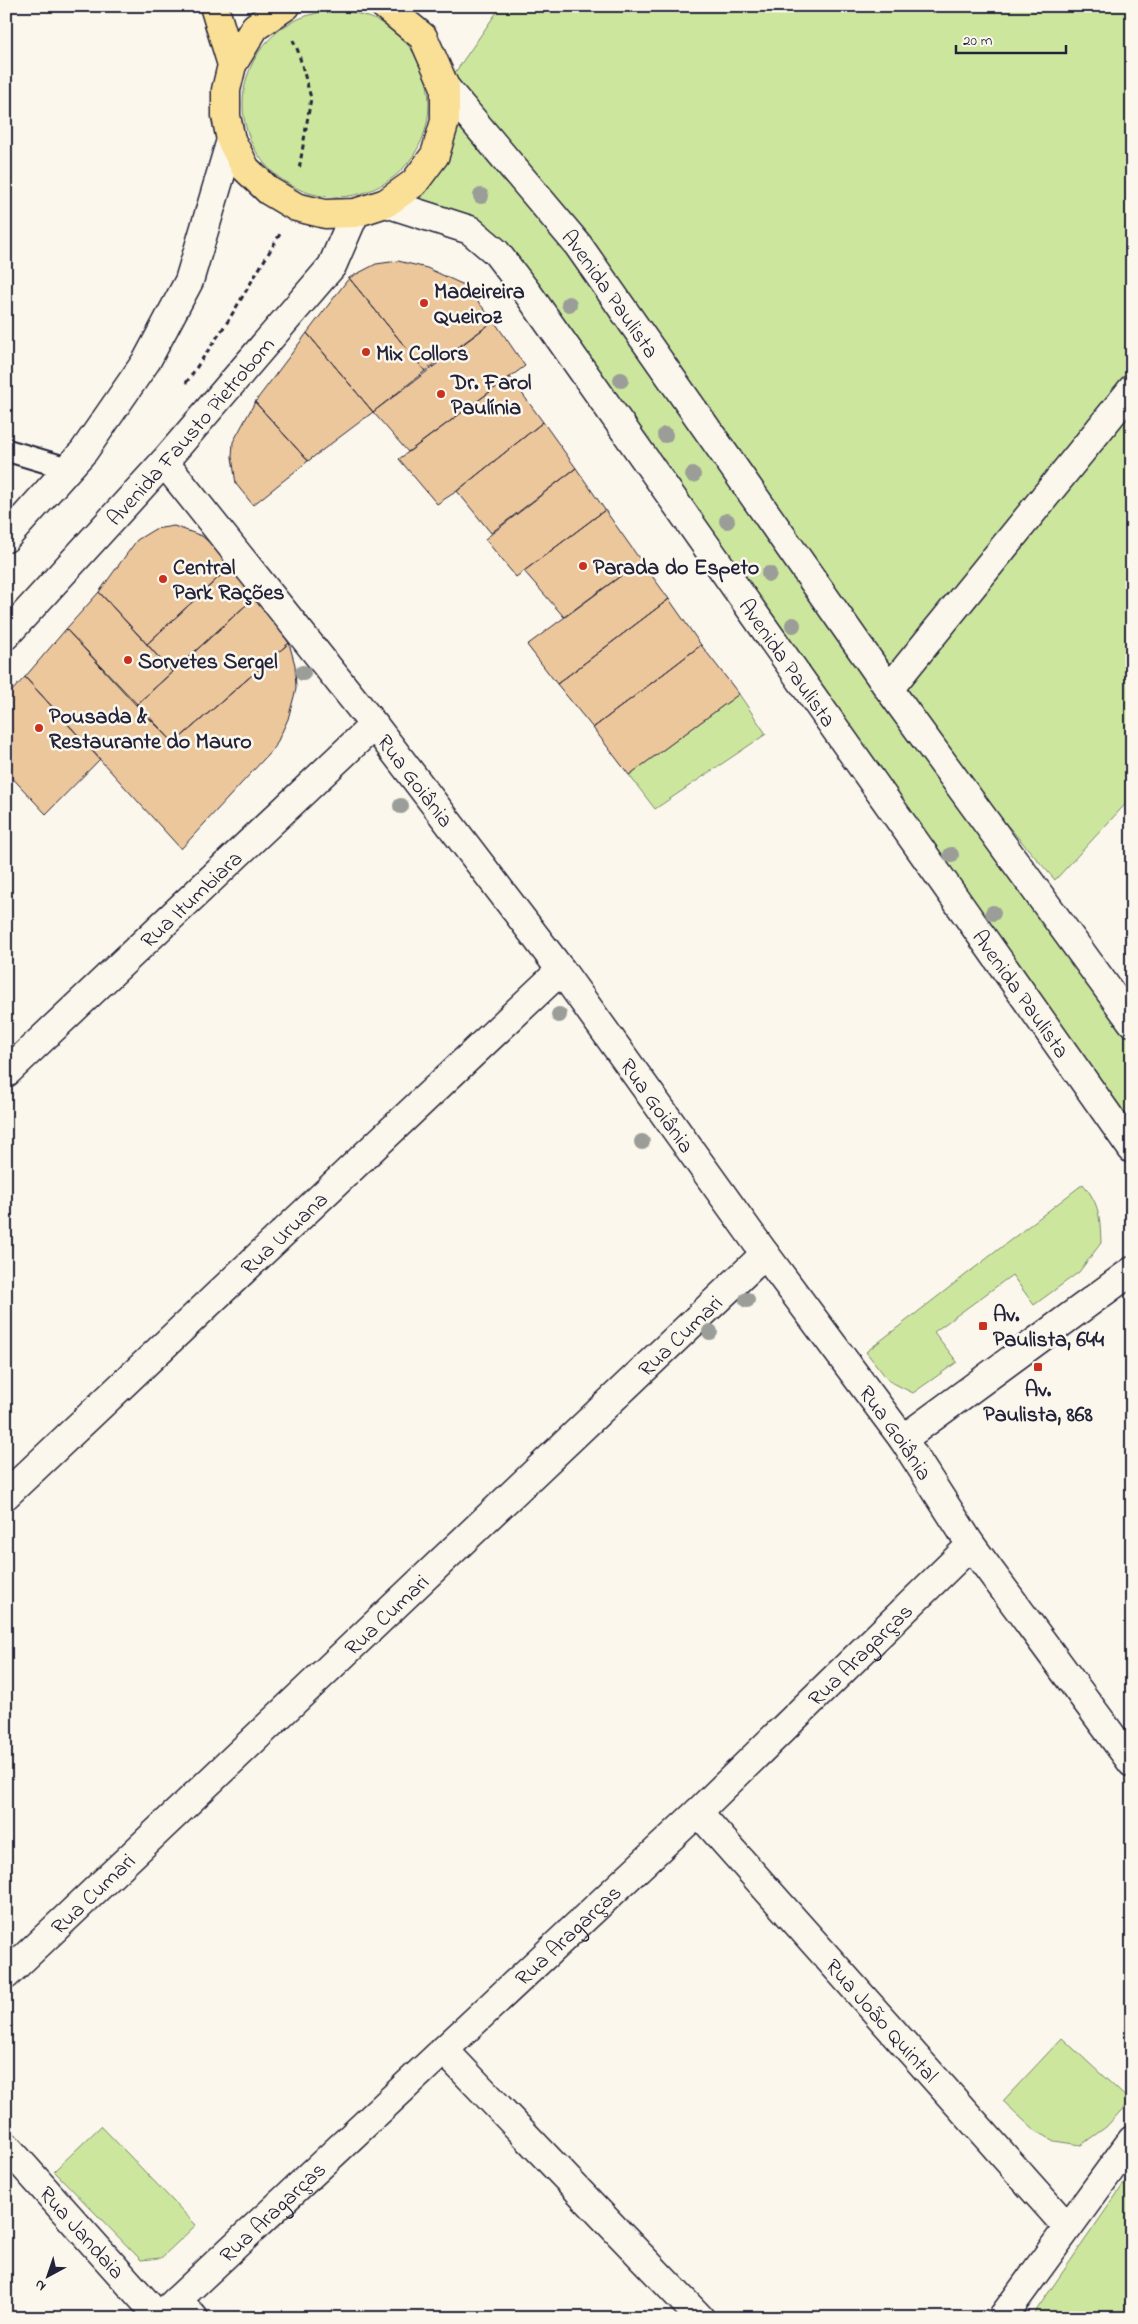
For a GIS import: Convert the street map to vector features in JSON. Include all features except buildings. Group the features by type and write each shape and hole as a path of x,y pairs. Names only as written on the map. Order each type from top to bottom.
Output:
{"main road":[{"path":"214,6 232,65"},
{"path":"286,6 255,28 232,65 226,90 226,116 231,140 246,169 268,191 296,207 325,214 355,213 386,203 414,183 435,155 445,122 445,87 423,37 385,6"}],"street":[{"name":"Avenida Paulista","path":"445,87 578,245 889,689 1132,1022"},
{"path":"6,538 70,469 147,360 189,281 231,140"},
{"name":"Avenida Paulista","path":"386,203 470,230 496,252 529,295 1132,1149"},
{"name":"Avenida Fausto Pietrobom","path":"6,635 164,462 332,266 355,213"},
{"path":"889,689 1132,389"},
{"name":"Rua Goiânia","path":"164,462 374,725 561,970 765,1254 903,1439 971,1545 1132,1763"},
{"name":"Rua Itumbiara","path":"6,1073 374,725"},
{"name":"Rua Uruana","path":"6,1495 561,970"},
{"name":"Rua Cumari","path":"6,1975 765,1254"},
{"path":"903,1439 1132,1271"},
{"name":"Rua Aragarças","path":"172,2313 444,2050 698,1812 971,1545"},
{"name":"Rua João Quintal","path":"698,1812 1067,2227"},
{"path":"444,2050 700,2318"},
{"path":"1002,2318 1132,2140"},
{"name":"Rua Jandaia","path":"6,2146 172,2313"}],"lane":[{"path":"6,450 70,469"}],"path":[{"path":"296,207 298,172 311,98 298,51"}],"green space":[{"path":"501,6 1132,6 1132,797 1055,880 894,695 1132,1022 1132,1149 496,252 386,203 414,183 445,87"},
{"path":"327,11 345,11 372,18 402,38 422,68 429,95 429,113 422,140 402,170 372,190 345,197 327,197 309,193 292,186 277,176 264,163 254,148 247,131 243,113 243,95 247,77 254,60 264,45 277,32 292,22 309,15"},
{"path":"739,694 766,734 655,809 629,775"},
{"path":"1083,1184 1096,1205 1101,1243 1079,1272 1034,1305 1012,1275 934,1332 957,1362 913,1393 889,1381 866,1352"},
{"path":"1062,2038 1130,2101 1106,2127 1081,2145 1054,2141 1033,2129 1003,2101"},
{"path":"101,2126 196,2225 161,2258 141,2260 54,2171"},
{"path":"1132,2172 1132,2318 1031,2318"}],"place":[{"name":"Madeireira Queiroz","path":"424,303"},
{"name":"Mix Collors","path":"366,352"},
{"name":"Dr. Farol Paulínia","path":"441,394"},
{"name":"Parada do Espeto","path":"583,566"},
{"name":"Central Park Rações","path":"163,579"},
{"name":"Sorvetes Sergel","path":"128,660"},
{"name":"Pousada & Restaurante do Mauro","path":"39,728"},
{"name":"Av. Paulista, 644","path":"983,1326"},
{"name":"Av. Paulista, 868","path":"1038,1367"}]}
